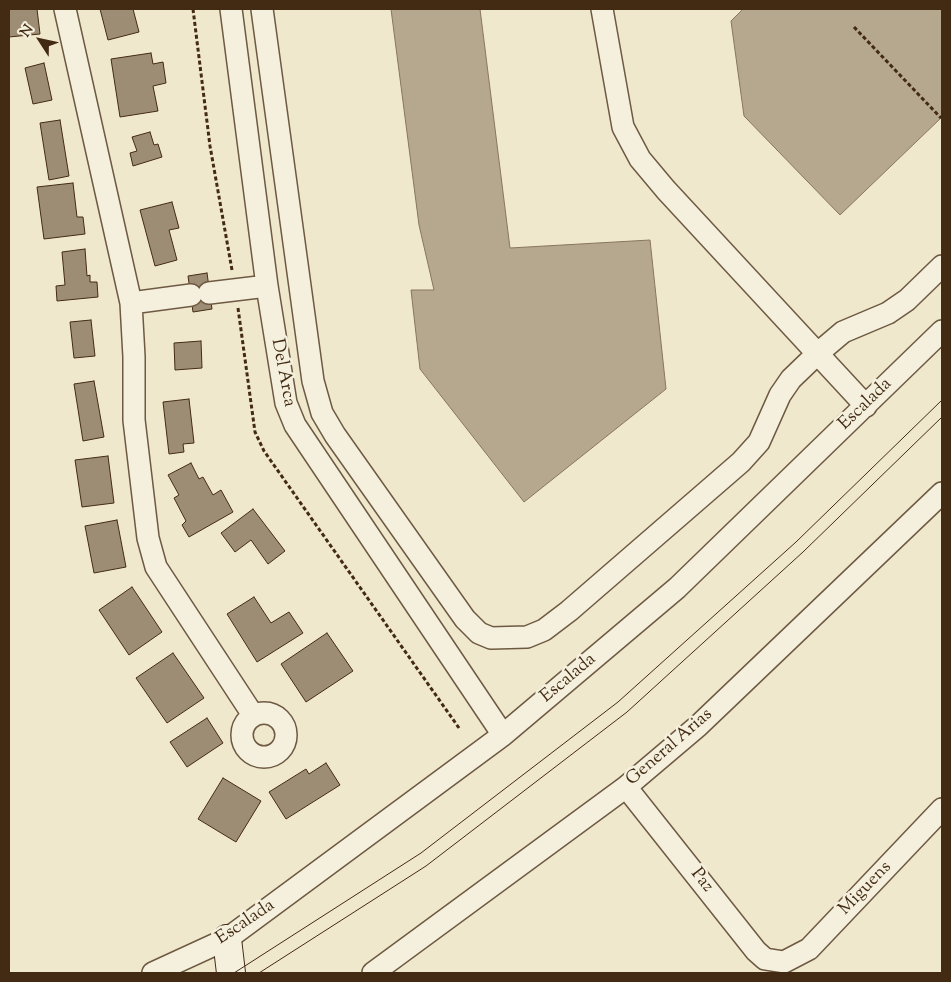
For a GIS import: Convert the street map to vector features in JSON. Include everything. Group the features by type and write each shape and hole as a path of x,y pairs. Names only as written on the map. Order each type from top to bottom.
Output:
{"street":[{"path":"65,9 131,303 134,357 134,420 148,538 156,568 254,715"},
{"name":"Del Arca","path":"231,9 267,286 286,403 295,425 503,735"},
{"path":"262,9 313,381 322,413 335,435 465,619 479,633 491,638 527,637 544,630 569,611 741,462 759,442 780,394 791,379 817,354 844,332 888,313 907,300 942,266"},
{"path":"602,9 623,127 640,159 866,406"},
{"path":"131,303 267,286"},
{"name":"Escalada","path":"153,973 228,939 503,735 677,588 942,331"},
{"name":"General Arias","path":"373,973 626,787 698,726 942,493"},
{"name":"Paz","path":"626,787 756,952 765,959 784,962"},
{"name":"Miguens","path":"784,962 810,949 941,818"},
{"path":"228,939 232,973"}],"path":[{"path":"854,27 941,118"}],"shaded area":[{"path":"391,9 480,9 510,248 650,240 666,389 524,502 420,369 411,290 434,290 419,225"},
{"path":"743,9 942,9 942,117 840,215 744,116 731,21"}],"building":[{"path":"9,9 37,9 40,34 9,37"},
{"path":"100,9 133,9 139,32 108,40"},
{"path":"151,53 153,64 163,62 166,83 153,86 158,111 120,117 111,59"},
{"path":"44,63 52,100 33,104 25,68"},
{"path":"60,120 69,176 49,180 40,123"},
{"path":"150,132 154,145 158,144 162,157 133,166 130,153 137,151 132,137"},
{"path":"73,183 77,217 83,217 85,234 44,239 37,187"},
{"path":"172,202 179,228 169,230 177,260 155,266 140,210"},
{"path":"85,249 87,276 90,275 90,282 97,282 98,297 57,301 56,286 65,285 62,252"},
{"path":"207,273 212,309 193,312 188,276"},
{"path":"91,320 95,356 74,358 70,322"},
{"path":"201,341 202,368 175,370 174,343"},
{"path":"94,381 104,437 83,441 74,384"},
{"path":"189,399 194,443 183,444 184,452 169,454 163,402"},
{"path":"108,456 114,503 82,507 75,460"},
{"path":"191,463 199,479 203,477 213,495 221,490 233,512 189,537 182,525 186,521 174,498 179,495 168,475"},
{"path":"253,509 285,551 268,564 251,540 235,552 221,533"},
{"path":"117,520 126,567 94,573 85,526"},
{"path":"132,587 162,632 129,655 99,610"},
{"path":"254,597 271,623 289,612 303,633 257,662 227,614"},
{"path":"327,633 353,671 306,702 281,664"},
{"path":"173,653 204,698 167,723 136,678"},
{"path":"207,718 223,743 187,767 170,742"},
{"path":"326,763 340,785 286,819 269,792 306,769 309,774"},
{"path":"223,778 261,801 236,842 198,819"}],"tram line":[{"path":"234,973 421,853 618,702 796,542 942,400"},
{"path":"259,973 426,866 627,712 803,552 942,417"}]}
